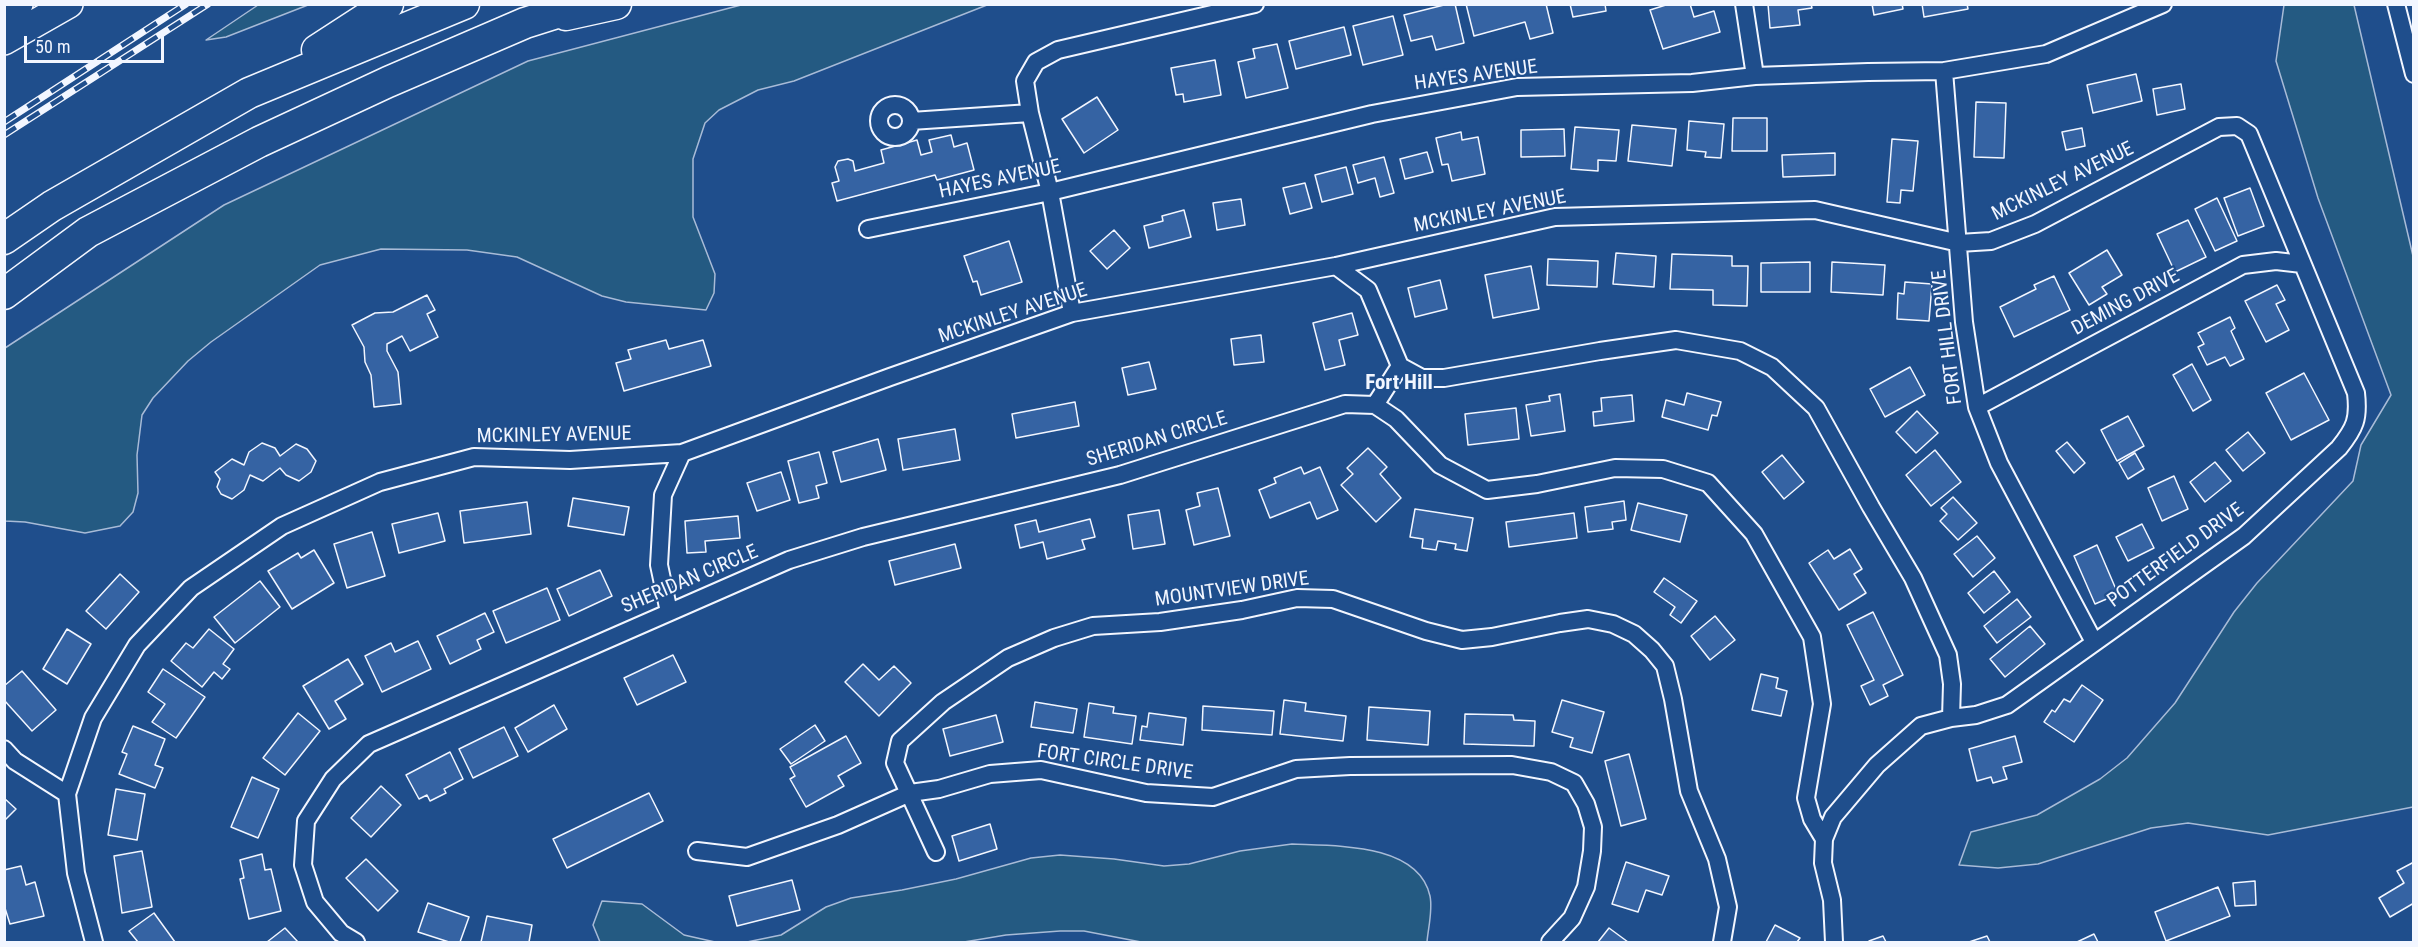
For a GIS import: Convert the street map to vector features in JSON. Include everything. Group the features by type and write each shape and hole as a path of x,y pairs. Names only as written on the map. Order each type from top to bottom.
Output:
{"highway":[{"path":"4,239 52,206 249,93 388,4"},
{"path":"249,93 464,4"},
{"path":"4,294 88,232 259,142 388,82 525,24 585,4"},
{"path":"525,24 616,4"}],"main road":[{"path":"4,12 19,4"},
{"path":"4,41 69,4"}],"street":[{"path":"1072,313 1050,192 1030,113 1025,81 1036,62 1058,50 1256,4"},
{"path":"1744,4 1755,76"},
{"name":"HAYES AVENUE","path":"868,229 1050,192 1372,114 1517,87 1692,83 1755,76 1944,71 2046,54 2163,4"},
{"path":"2396,4 2414,74"},
{"name":"FORT HILL DRIVE","path":"1944,71 1964,322 1977,407 1999,463 2094,642"},
{"path":"911,121 1030,113"},
{"name":"MCKINLEY AVENUE","path":"94,942 76,873 67,794 93,718 137,645 191,588 282,526 380,482 474,457 570,460 682,453 1072,313 1336,266 1555,217 1815,210 1959,243 1991,242 2035,224 2219,127 2236,126 2249,134"},
{"name":"POTTERFIELD DRIVE","path":"1824,839 1833,817 1877,765 1921,726 1976,715 2007,705 2244,536 2339,448 2352,431 2358,413 2356,393 2249,134"},
{"name":"DEMING DRIVE","path":"1977,407 2243,265 2276,261 2302,264"},
{"path":"1336,266 1368,290 1400,366 1422,378 1444,378 1676,340 1740,351 1772,367 1816,408 1913,578 1948,655 1952,684 1952,718"},
{"path":"1400,366 1375,405 1396,419 1440,465 1487,490 1538,484 1615,468 1663,469 1708,483 1754,534 1812,637 1822,704 1806,798 1812,819 1824,839 1823,863 1832,900 1834,942"},
{"name":"SHERIDAN CIRCLE","path":"356,942 341,933 315,902 303,865 306,821 333,779 369,744 789,560 862,537 1120,475 1345,404 1375,405"},
{"path":"669,612 659,565 663,495 682,453"},
{"name":"MOUNTVIEW DRIVE","path":"936,852 895,763 900,741 943,702 1008,658 1054,638 1093,626 1160,622 1242,610 1297,598 1332,599 1426,632 1462,640 1492,637 1588,619 1613,624 1634,634 1665,666 1689,791 1717,859 1728,908 1722,942"},
{"path":"4,749 15,760 67,794"},
{"name":"FORT CIRCLE DRIVE","path":"697,851 747,857 838,825 910,794 939,789 990,774 1041,770 1146,793 1213,797 1296,769 1350,766 1512,765 1551,772 1574,783 1586,804 1593,827 1586,887 1572,918 1550,942"}],"shaded area":[{"path":"258,5 308,5 226,37 206,40"},
{"path":"741,5 987,5 794,81 758,90 719,110 705,123 693,159 693,217 715,274 714,293 706,310 626,302 602,296 517,257 467,250 381,249 320,265 211,342 188,361 153,398 142,415 137,455 138,493 133,512 120,526 85,533 25,522 5,521 5,348 224,205 528,61"},
{"path":"2284,5 2354,5 2413,256 2413,807 2268,835 2188,823 2151,828 2038,864 1998,868 1959,865 1971,832 2037,815 2100,779 2127,758 2175,703 2234,612 2257,583 2353,481 2361,445 2391,395 2318,198 2276,61"},
{"path":"1292,844 1352,847 1393,857 1410,866 1422,879 1430,896 1431,913 1427,942 1141,942 1084,931 1060,931 1006,935 964,942 747,942 781,935 826,907 851,898 956,879 1031,858 1060,855 1164,866 1189,864 1240,851"},
{"path":"602,901 642,904 684,935 715,942 600,942 593,925"}],"building":[{"path":"1455,4 1464,43 1436,50 1432,36 1411,41 1404,15"},
{"path":"1466,4 1546,4 1553,33 1530,39 1525,22 1474,36"},
{"path":"1570,4 1605,4 1606,11 1573,17"},
{"path":"1669,4 1690,4 1694,17 1714,11 1720,32 1663,49 1650,10"},
{"path":"1768,4 1811,4 1812,8 1798,10 1800,25 1770,28"},
{"path":"1872,4 1902,4 1903,9 1874,15"},
{"path":"1922,4 1967,4 1968,9 1924,17"},
{"path":"1393,16 1403,55 1363,65 1353,26"},
{"path":"1344,27 1351,55 1296,69 1289,41"},
{"path":"1277,44 1288,88 1246,98 1238,62 1255,58 1253,49"},
{"path":"1215,60 1221,95 1184,102 1183,94 1176,95 1171,68"},
{"path":"2136,74 2142,101 2093,113 2087,85"},
{"path":"2181,84 2185,109 2157,115 2153,89"},
{"path":"1097,97 1118,130 1084,153 1062,119"},
{"path":"1976,102 2006,103 2004,158 1974,157"},
{"path":"1733,118 1767,118 1767,151 1732,151"},
{"path":"1689,121 1724,124 1721,158 1705,157 1706,152 1687,150"},
{"path":"1632,125 1676,129 1672,166 1628,161"},
{"path":"1575,127 1619,130 1616,161 1598,160 1598,171 1571,169"},
{"path":"2082,128 2085,146 2066,150 2062,132"},
{"path":"1564,129 1565,156 1521,157 1521,130"},
{"path":"1461,132 1462,140 1478,137 1485,174 1452,181 1448,164 1442,165 1436,138"},
{"path":"951,135 954,147 967,143 974,170 937,180 935,175 837,201 832,183 839,181 835,167 838,161 848,159 853,161 855,171 884,163 881,150 917,140 921,155 932,152 929,140"},
{"path":"1892,139 1918,141 1913,191 1901,190 1900,203 1887,202"},
{"path":"1427,152 1433,172 1405,179 1400,159"},
{"path":"1835,153 1835,175 1783,177 1782,155"},
{"path":"1384,157 1394,193 1380,197 1375,178 1358,183 1353,165"},
{"path":"1346,167 1353,194 1322,202 1315,175"},
{"path":"1305,183 1312,208 1290,214 1283,188"},
{"path":"2250,188 2264,226 2238,236 2224,198"},
{"path":"2217,198 2237,241 2215,251 2195,209"},
{"path":"1241,199 1245,225 1217,230 1213,203"},
{"path":"1184,210 1191,237 1149,248 1144,226 1163,221 1162,216"},
{"path":"2188,220 2206,257 2175,272 2157,234"},
{"path":"1114,230 1130,248 1107,269 1090,251"},
{"path":"1009,241 1022,282 981,295 977,281 973,282 964,256"},
{"path":"2107,250 2122,275 2102,287 2107,294 2089,305 2069,273"},
{"path":"1616,253 1656,256 1654,287 1613,284"},
{"path":"1672,254 1732,256 1732,266 1748,266 1747,306 1713,305 1713,290 1670,289"},
{"path":"1548,259 1598,261 1597,287 1547,285"},
{"path":"1810,262 1810,292 1761,292 1761,263"},
{"path":"1832,262 1885,265 1883,295 1831,292"},
{"path":"1531,266 1539,309 1493,318 1485,275"},
{"path":"2054,276 2070,310 2014,337 2000,307 2036,289 2034,285"},
{"path":"1440,280 1447,309 1415,317 1408,288"},
{"path":"1905,282 1932,284 1929,321 1897,319 1898,293 1904,294"},
{"path":"2277,285 2285,300 2276,304 2289,330 2266,342 2245,301"},
{"path":"427,295 435,310 427,314 438,337 410,351 402,336 387,344 387,351 398,372 401,404 374,407 371,375 365,362 364,347 352,325 375,313 393,312"},
{"path":"1352,313 1358,335 1339,340 1345,365 1325,370 1313,323"},
{"path":"2230,317 2235,328 2231,331 2244,359 2230,366 2225,357 2207,365 2198,347 2204,344 2198,333"},
{"path":"1261,335 1264,362 1234,365 1231,339"},
{"path":"666,340 669,349 703,340 711,366 624,391 616,363 631,359 628,350"},
{"path":"1149,362 1156,389 1128,395 1122,368"},
{"path":"2192,364 2211,400 2193,411 2173,375"},
{"path":"1910,367 1925,395 1885,417 1870,389"},
{"path":"2304,373 2329,420 2291,440 2266,393"},
{"path":"1687,393 1721,402 1717,416 1712,415 1708,430 1662,417 1666,400 1684,405"},
{"path":"1560,394 1565,431 1531,436 1526,405 1550,401 1549,396"},
{"path":"1632,395 1634,421 1594,426 1593,412 1602,411 1601,398"},
{"path":"1075,402 1079,426 1016,438 1012,414"},
{"path":"1516,408 1519,439 1468,445 1465,414"},
{"path":"1917,411 1938,433 1916,453 1896,432"},
{"path":"2128,416 2144,446 2117,461 2101,430"},
{"path":"955,429 960,460 903,470 898,439"},
{"path":"2248,432 2265,453 2243,471 2226,450"},
{"path":"878,439 886,470 841,482 833,452"},
{"path":"2067,442 2085,463 2074,473 2056,451"},
{"path":"262,443 275,448 280,456 296,444 307,449 316,461 311,472 299,481 286,475 280,468 263,481 250,475 244,490 232,499 221,494 217,487 220,479 215,472 232,459 244,465 249,452"},
{"path":"1368,448 1387,467 1380,474 1401,498 1376,522 1341,485 1353,474 1347,468"},
{"path":"1935,450 1961,482 1931,506 1906,475"},
{"path":"819,452 827,483 816,486 819,498 799,503 788,461"},
{"path":"2135,453 2144,469 2128,479 2119,463"},
{"path":"1782,455 1804,482 1784,499 1762,472"},
{"path":"2215,462 2231,481 2205,502 2190,482"},
{"path":"1301,467 1304,474 1320,467 1338,510 1317,519 1310,502 1270,518 1259,490 1276,483 1274,478"},
{"path":"781,472 790,500 757,511 747,483"},
{"path":"2174,476 2188,509 2162,521 2148,488"},
{"path":"1218,488 1230,536 1194,545 1186,510 1200,506 1197,493"},
{"path":"1953,497 1977,523 1958,540 1940,521 1947,514 1941,508"},
{"path":"573,498 629,507 624,535 568,526"},
{"path":"1624,501 1626,520 1612,522 1613,529 1588,532 1585,507"},
{"path":"527,502 531,534 464,543 460,511"},
{"path":"1638,503 1687,515 1680,542 1631,530"},
{"path":"1415,509 1473,518 1467,551 1455,549 1456,544 1438,541 1436,550 1422,548 1423,539 1410,537"},
{"path":"1159,510 1165,544 1133,549 1128,515"},
{"path":"438,513 445,541 399,553 392,524"},
{"path":"1574,513 1577,538 1509,547 1506,522"},
{"path":"738,516 740,538 705,541 706,552 687,553 685,521"},
{"path":"1090,519 1095,537 1082,540 1085,549 1047,559 1043,542 1020,548 1015,525 1036,520 1039,532"},
{"path":"2142,524 2154,548 2128,561 2116,537"},
{"path":"372,532 385,576 347,588 334,544"},
{"path":"1977,536 1995,558 1973,577 1954,554"},
{"path":"955,544 961,568 895,585 889,561"},
{"path":"2097,545 2118,594 2095,604 2074,556"},
{"path":"1850,549 1862,569 1854,574 1866,593 1839,610 1809,563 1828,550 1834,559"},
{"path":"314,550 334,583 292,609 268,571 298,553 301,558"},
{"path":"600,570 612,596 569,616 557,589"},
{"path":"1994,571 2010,592 1984,613 1968,593"},
{"path":"120,574 139,592 106,629 86,611"},
{"path":"1664,578 1697,601 1681,623 1670,615 1675,607 1654,592"},
{"path":"260,581 280,607 235,643 214,617"},
{"path":"547,588 560,620 506,643 493,611"},
{"path":"2017,599 2031,617 1997,643 1984,626"},
{"path":"1873,612 1903,675 1883,685 1888,696 1870,705 1861,686 1874,680 1847,625"},
{"path":"485,613 494,632 477,640 481,649 450,664 437,636"},
{"path":"1715,616 1735,640 1710,660 1691,636"},
{"path":"2030,626 2045,644 2005,677 1990,659"},
{"path":"67,629 91,644 67,684 43,669"},
{"path":"209,629 234,649 223,664 230,669 222,679 214,672 202,687 171,661 186,643 193,648"},
{"path":"418,641 431,669 382,692 365,656 391,643 395,652"},
{"path":"673,655 686,682 637,705 624,678"},
{"path":"348,659 363,684 335,701 346,719 329,729 303,686"},
{"path":"863,664 879,680 894,666 911,683 879,716 845,682"},
{"path":"163,669 205,697 176,738 152,722 165,704 148,692"},
{"path":"22,671 56,710 32,731 4,700 4,686"},
{"path":"1761,674 1778,678 1776,688 1787,691 1781,716 1752,710"},
{"path":"2082,685 2103,700 2074,742 2044,722 2052,710 2055,712 2064,699 2070,702"},
{"path":"1284,700 1306,703 1305,711 1346,716 1343,741 1280,734"},
{"path":"1562,700 1604,712 1592,753 1570,747 1573,738 1552,732"},
{"path":"1035,702 1077,709 1073,733 1031,727"},
{"path":"1089,703 1114,707 1113,713 1136,716 1132,744 1084,737"},
{"path":"554,705 567,729 528,752 515,728"},
{"path":"1203,706 1274,711 1272,735 1202,730"},
{"path":"1369,707 1430,711 1428,745 1367,740"},
{"path":"298,713 320,731 285,775 263,758"},
{"path":"1149,713 1186,718 1183,745 1140,740 1142,726 1147,727"},
{"path":"1465,714 1513,715 1514,720 1535,721 1534,746 1464,744"},
{"path":"996,715 1003,742 950,756 943,729"},
{"path":"815,725 825,741 791,764 780,749"},
{"path":"133,726 165,739 155,765 163,768 155,788 119,774 127,754 122,752"},
{"path":"504,727 518,756 473,778 459,749"},
{"path":"846,736 861,763 838,776 844,786 806,807 790,779 795,776 790,767"},
{"path":"2015,736 2022,762 2003,767 2007,779 1993,783 1991,777 1977,781 1969,749"},
{"path":"450,752 463,779 444,789 446,793 430,801 427,795 419,799 406,775"},
{"path":"1629,754 1646,819 1621,826 1605,761"},
{"path":"252,777 279,789 258,838 231,827"},
{"path":"381,786 401,805 371,837 351,818"},
{"path":"116,789 145,794 137,840 108,835"},
{"path":"649,793 663,821 567,868 553,839"},
{"path":"4,798 16,809 4,821"},
{"path":"990,824 997,849 959,861 952,836"},
{"path":"142,851 152,907 122,913 114,856"},
{"path":"262,854 265,870 271,869 281,911 249,919 240,879 244,878 240,860"},
{"path":"366,859 398,891 378,911 346,878"},
{"path":"1626,862 1669,876 1662,895 1646,890 1638,912 1612,904"},
{"path":"2414,862 2414,903 2390,917 2379,898 2404,883 2397,871"},
{"path":"21,866 26,885 35,882 44,916 10,924 4,905 4,870"},
{"path":"792,880 800,910 737,926 729,896"},
{"path":"2255,881 2256,905 2235,906 2233,883"},
{"path":"2218,887 2230,916 2166,941 2155,912"},
{"path":"428,903 469,917 460,942 449,942 418,932"},
{"path":"154,913 175,942 138,942 129,931"},
{"path":"487,916 532,925 529,942 481,942"},
{"path":"1775,925 1800,938 1797,942 1766,942"},
{"path":"285,928 298,942 267,942"},
{"path":"1609,928 1628,942 1598,942"},
{"path":"2094,934 2098,942 2077,942"},
{"path":"1883,936 1886,942 1869,942 1869,941"},
{"path":"1987,936 1990,942 1969,942"}],"railway":[{"path":"4,122 186,4"},
{"path":"4,135 208,4"}],"district":[{"name":"Fort Hill","path":"1399,384"}]}
